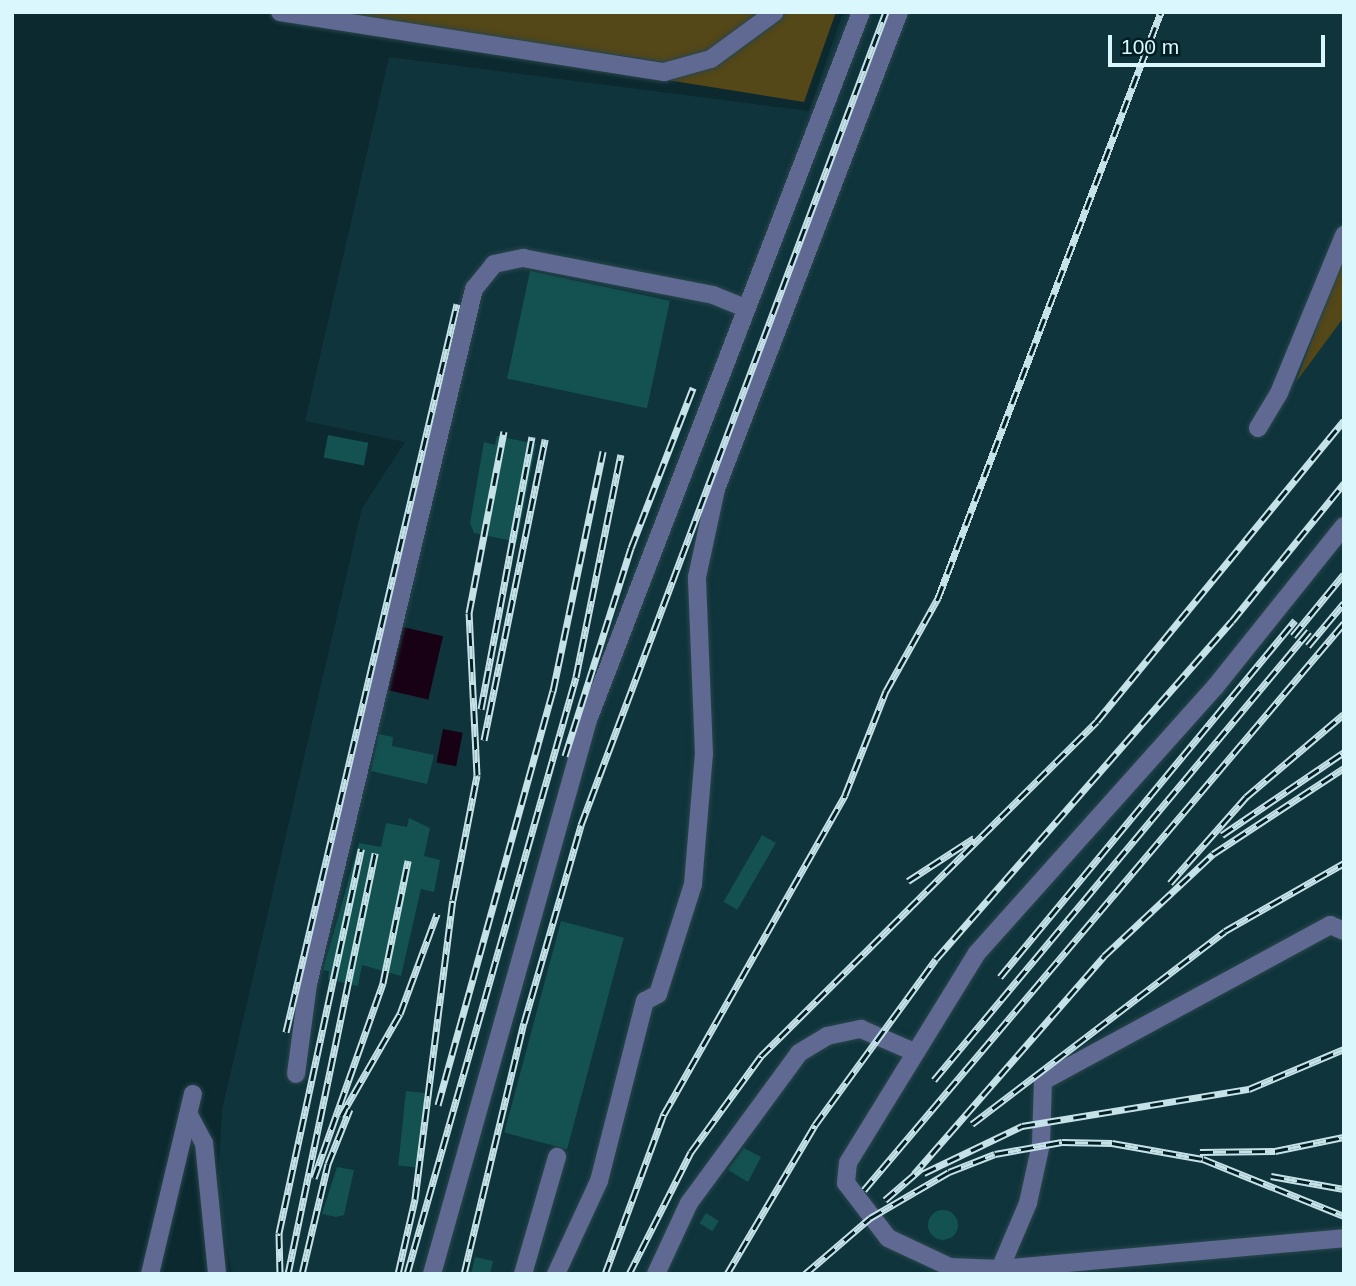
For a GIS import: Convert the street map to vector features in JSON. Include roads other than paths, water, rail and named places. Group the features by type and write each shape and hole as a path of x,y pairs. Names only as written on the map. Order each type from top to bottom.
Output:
{"lane":[{"path":"280,12 664,72 711,59 775,12"},
{"path":"432,1274 554,823 626,610 861,12"},
{"path":"556,1274 599,1181 645,1001 658,993 693,884 704,754 697,577 716,489 899,12"},
{"path":"1258,428 1279,393 1344,235"},
{"path":"296,1074 308,984 474,289 494,264 523,258 713,295 745,308"},
{"path":"1344,526 1215,687 977,953 912,1051 848,1163 846,1183 888,1238 921,1258 1000,1269 1344,1238"},
{"path":"1000,1269 1028,1203 1041,1144 1043,1081 1329,925 1344,931"},
{"path":"656,1274 689,1203 799,1053 827,1036 862,1030 912,1051"},
{"path":"150,1274 193,1094"},
{"path":"189,1115 204,1143 217,1274"},
{"path":"523,1274 557,1157"}],"railway":[{"path":"464,1274 524,1023 581,825 886,12"},
{"path":"605,1274 664,1114 845,795 886,691 938,598 1161,12"},
{"path":"286,1032 457,304"},
{"path":"565,756 631,548 693,388"},
{"path":"629,1274 691,1152 761,1056 1097,721 1344,420"},
{"path":"398,1274 415,1199 453,900 477,775 469,613 504,431"},
{"path":"481,709 532,437"},
{"path":"484,740 545,439"},
{"path":"438,1105 553,691 603,451"},
{"path":"407,1274 576,677 621,454"},
{"path":"727,1274 815,1125 936,959 1232,621 1344,483"},
{"path":"1293,636 1344,574"},
{"path":"1308,646 1344,603"},
{"path":"1000,977 1295,620"},
{"path":"864,1190 1344,623"},
{"path":"934,1080 1309,631"},
{"path":"1170,883 1246,797 1344,714"},
{"path":"1222,835 1344,752"},
{"path":"914,1174 1104,956 1213,854 1344,768"},
{"path":"908,881 974,838"},
{"path":"280,1274 279,1233 361,849"},
{"path":"288,1274 375,853"},
{"path":"314,1178 383,983 408,861"},
{"path":"972,1124 1225,931 1344,863"},
{"path":"341,1116 400,1014 437,914"},
{"path":"924,1173 1022,1126 1249,1089 1344,1049"},
{"path":"302,1274 328,1164 350,1109"},
{"path":"1200,1152 1275,1151 1344,1137"},
{"path":"805,1274 870,1218 949,1172 995,1154 1062,1142 1112,1143 1203,1159 1344,1216"},
{"path":"885,1200 922,1168"},
{"path":"1271,1176 1344,1189"}]}
